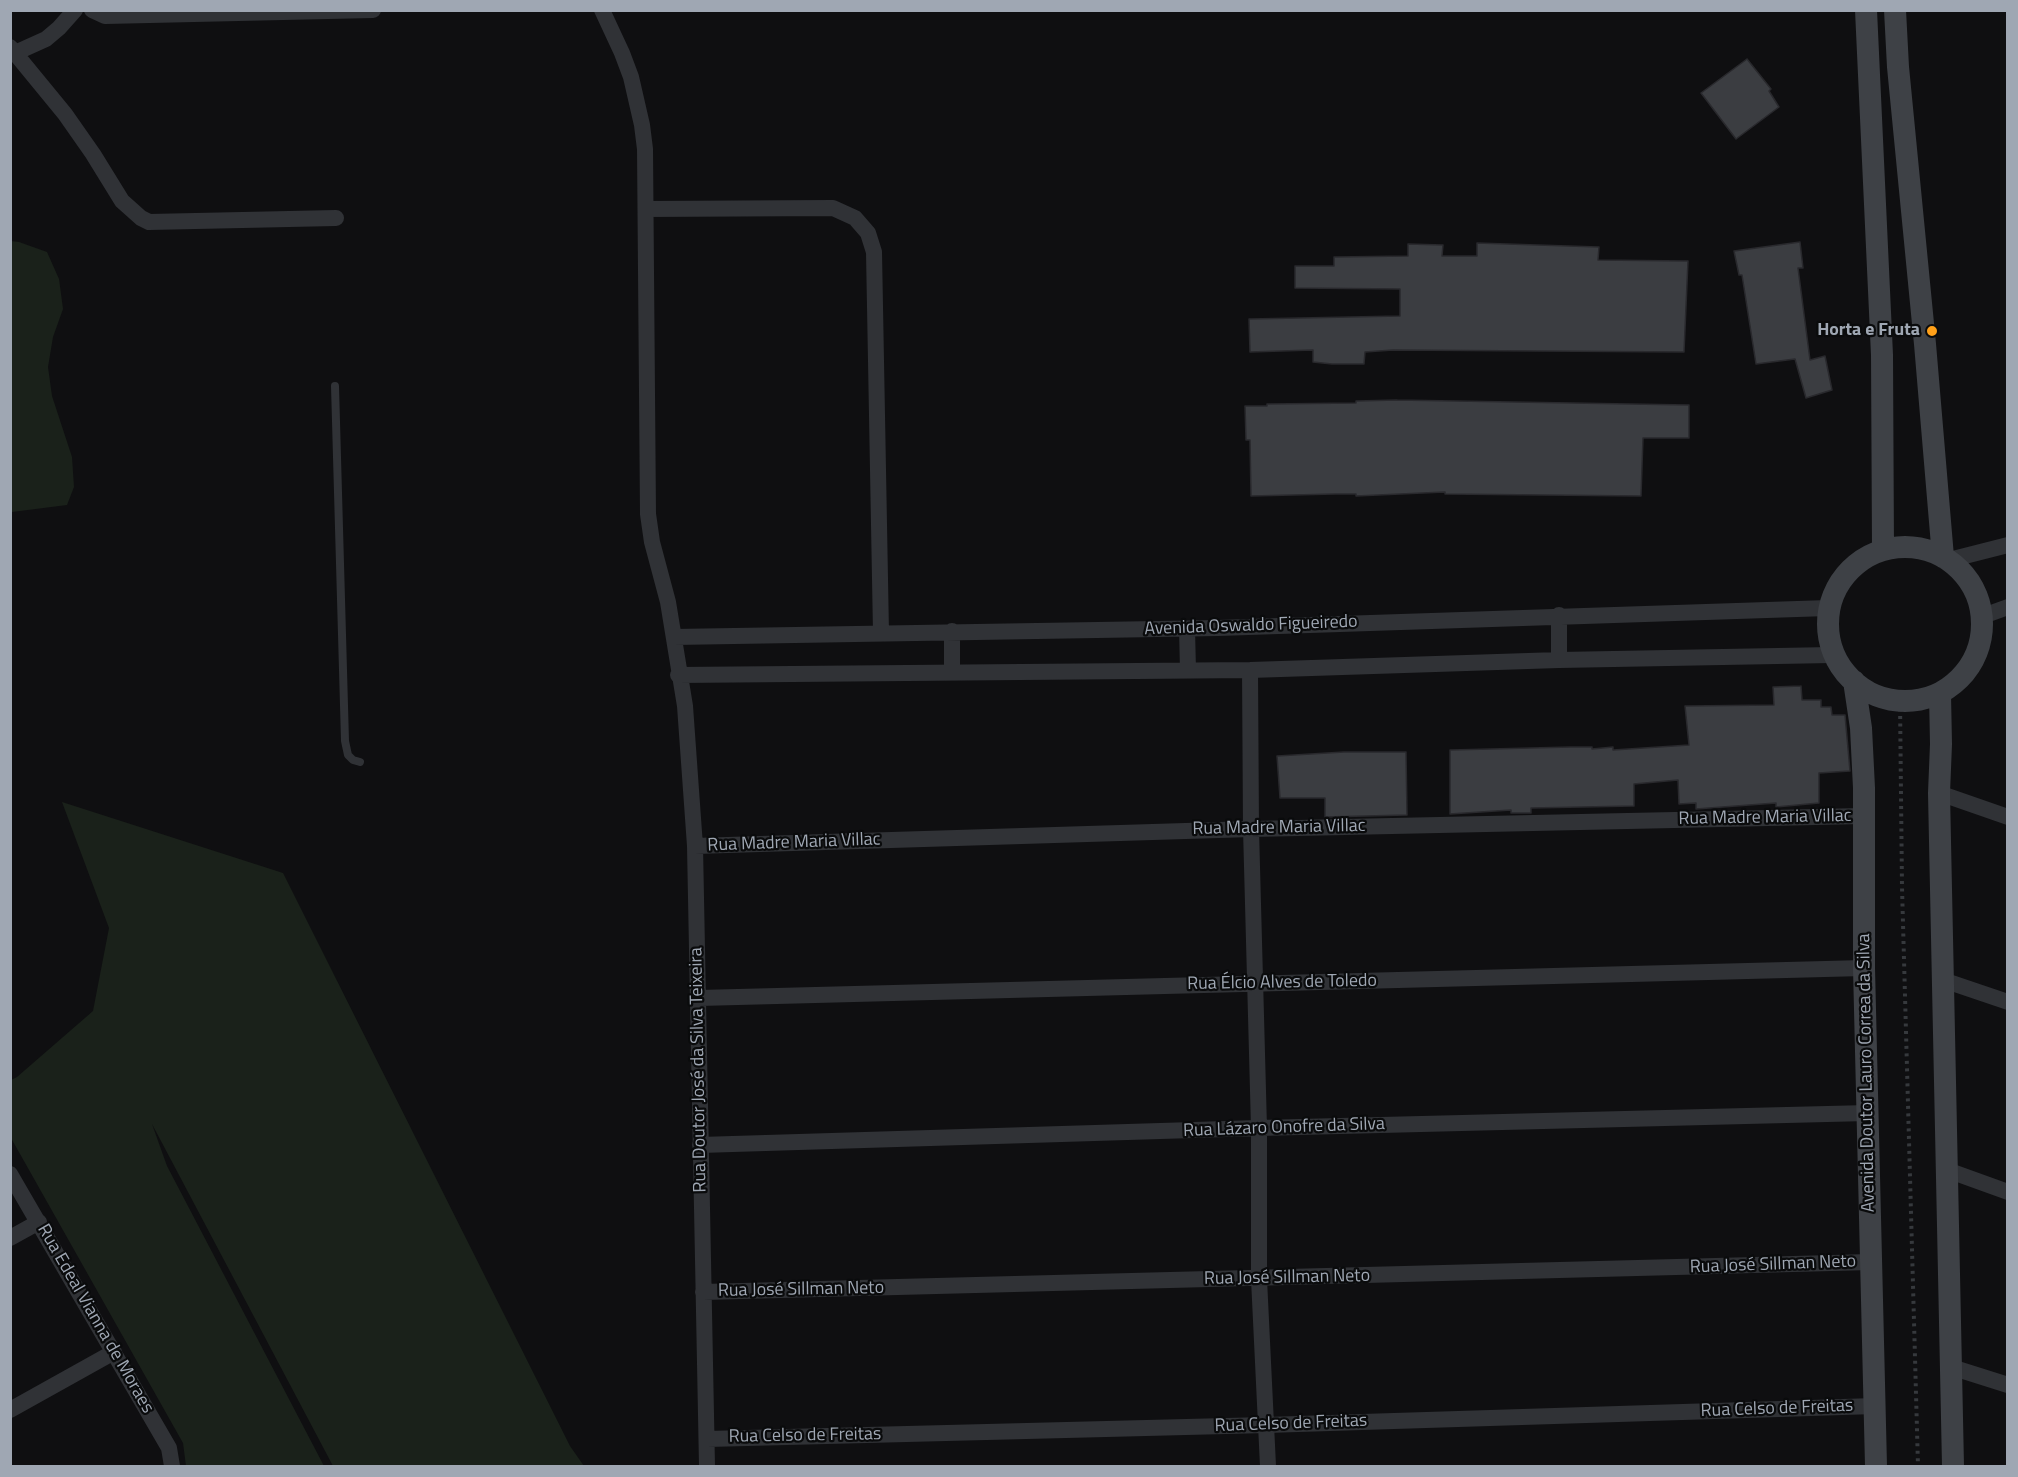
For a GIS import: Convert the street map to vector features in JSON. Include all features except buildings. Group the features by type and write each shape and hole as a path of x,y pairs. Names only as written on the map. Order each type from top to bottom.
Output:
{"main road":[{"path":"1866,10 1882,355 1883,550"},
{"path":"1895,10 1898,67 1946,558"},
{"path":"1883,550 1915,550 1946,558 1962,571 1999,612 1982,634 1978,653 1956,684 1940,694 1900,701 1872,693 1854,681 1832,655 1827,631 1828,608 1836,589 1848,571 1864,559 1883,550"},
{"name":"Avenida Doutor Lauro Correa da Silva","path":"1854,681 1863,757 1864,968 1876,1467"},
{"path":"1940,694 1939,793 1953,1467"}],"street":[{"path":"75,10 46,39 13,50 65,114 122,201 141,218 149,222 336,218"},
{"path":"92,10 105,16 373,10"},
{"name":"Rua Doutor José da Silva Teixeira","path":"602,10 622,53 638,101 645,149 648,514 652,542 668,602 678,675 685,706 695,846 707,1467"},
{"path":"646,209 833,208 855,218 868,234 874,252 881,633"},
{"path":"1946,558 2007,545"},
{"name":"Avenida Oswaldo Figueiredo","path":"674,638 1187,628 1828,608"},
{"path":"1559,615 1559,660"},
{"path":"1187,628 1188,670"},
{"path":"952,632 952,671"},
{"path":"678,675 1250,670 1559,660 1832,655"},
{"path":"1250,670 1251,828 1259,1128 1259,1279 1268,1467"},
{"path":"1939,793 2007,817"},
{"name":"Rua Madre Maria Villac","path":"695,846 1251,828 1863,816"},
{"name":"Rua Élcio Alves de Toledo","path":"699,998 1864,968"},
{"path":"1943,980 2007,1002"},
{"name":"Rua Lázaro Onofre da Silva","path":"700,1145 1868,1113"},
{"path":"1947,1170 2007,1192"},
{"name":"Rua Edeal Vianna de Moraes","path":"10,1174 169,1448 172,1467"},
{"path":"10,1238 39,1222"},
{"name":"Rua José Sillman Neto","path":"703,1292 1871,1262"},
{"path":"10,1410 114,1352"},
{"path":"1951,1367 2007,1385"},
{"name":"Rua Celso de Freitas","path":"706,1439 1266,1425 1875,1406"}],"lane":[{"path":"335,386 345,741 348,755 360,762"}],"path":[{"path":"1900,701 1902,887 1918,1467"}],"shaded area":[{"path":"11,241 47,252 59,279 63,309 53,337 48,367 52,396 72,457 74,487 67,505 10,512"},
{"path":"62,802 283,873 570,1446 584,1466 333,1466 152,1124 167,1166 324,1466 186,1466 183,1443 11,1138 11,1080 93,1011 109,928"}],"place":[{"name":"Horta e Fruta","path":"1932,331"}]}
